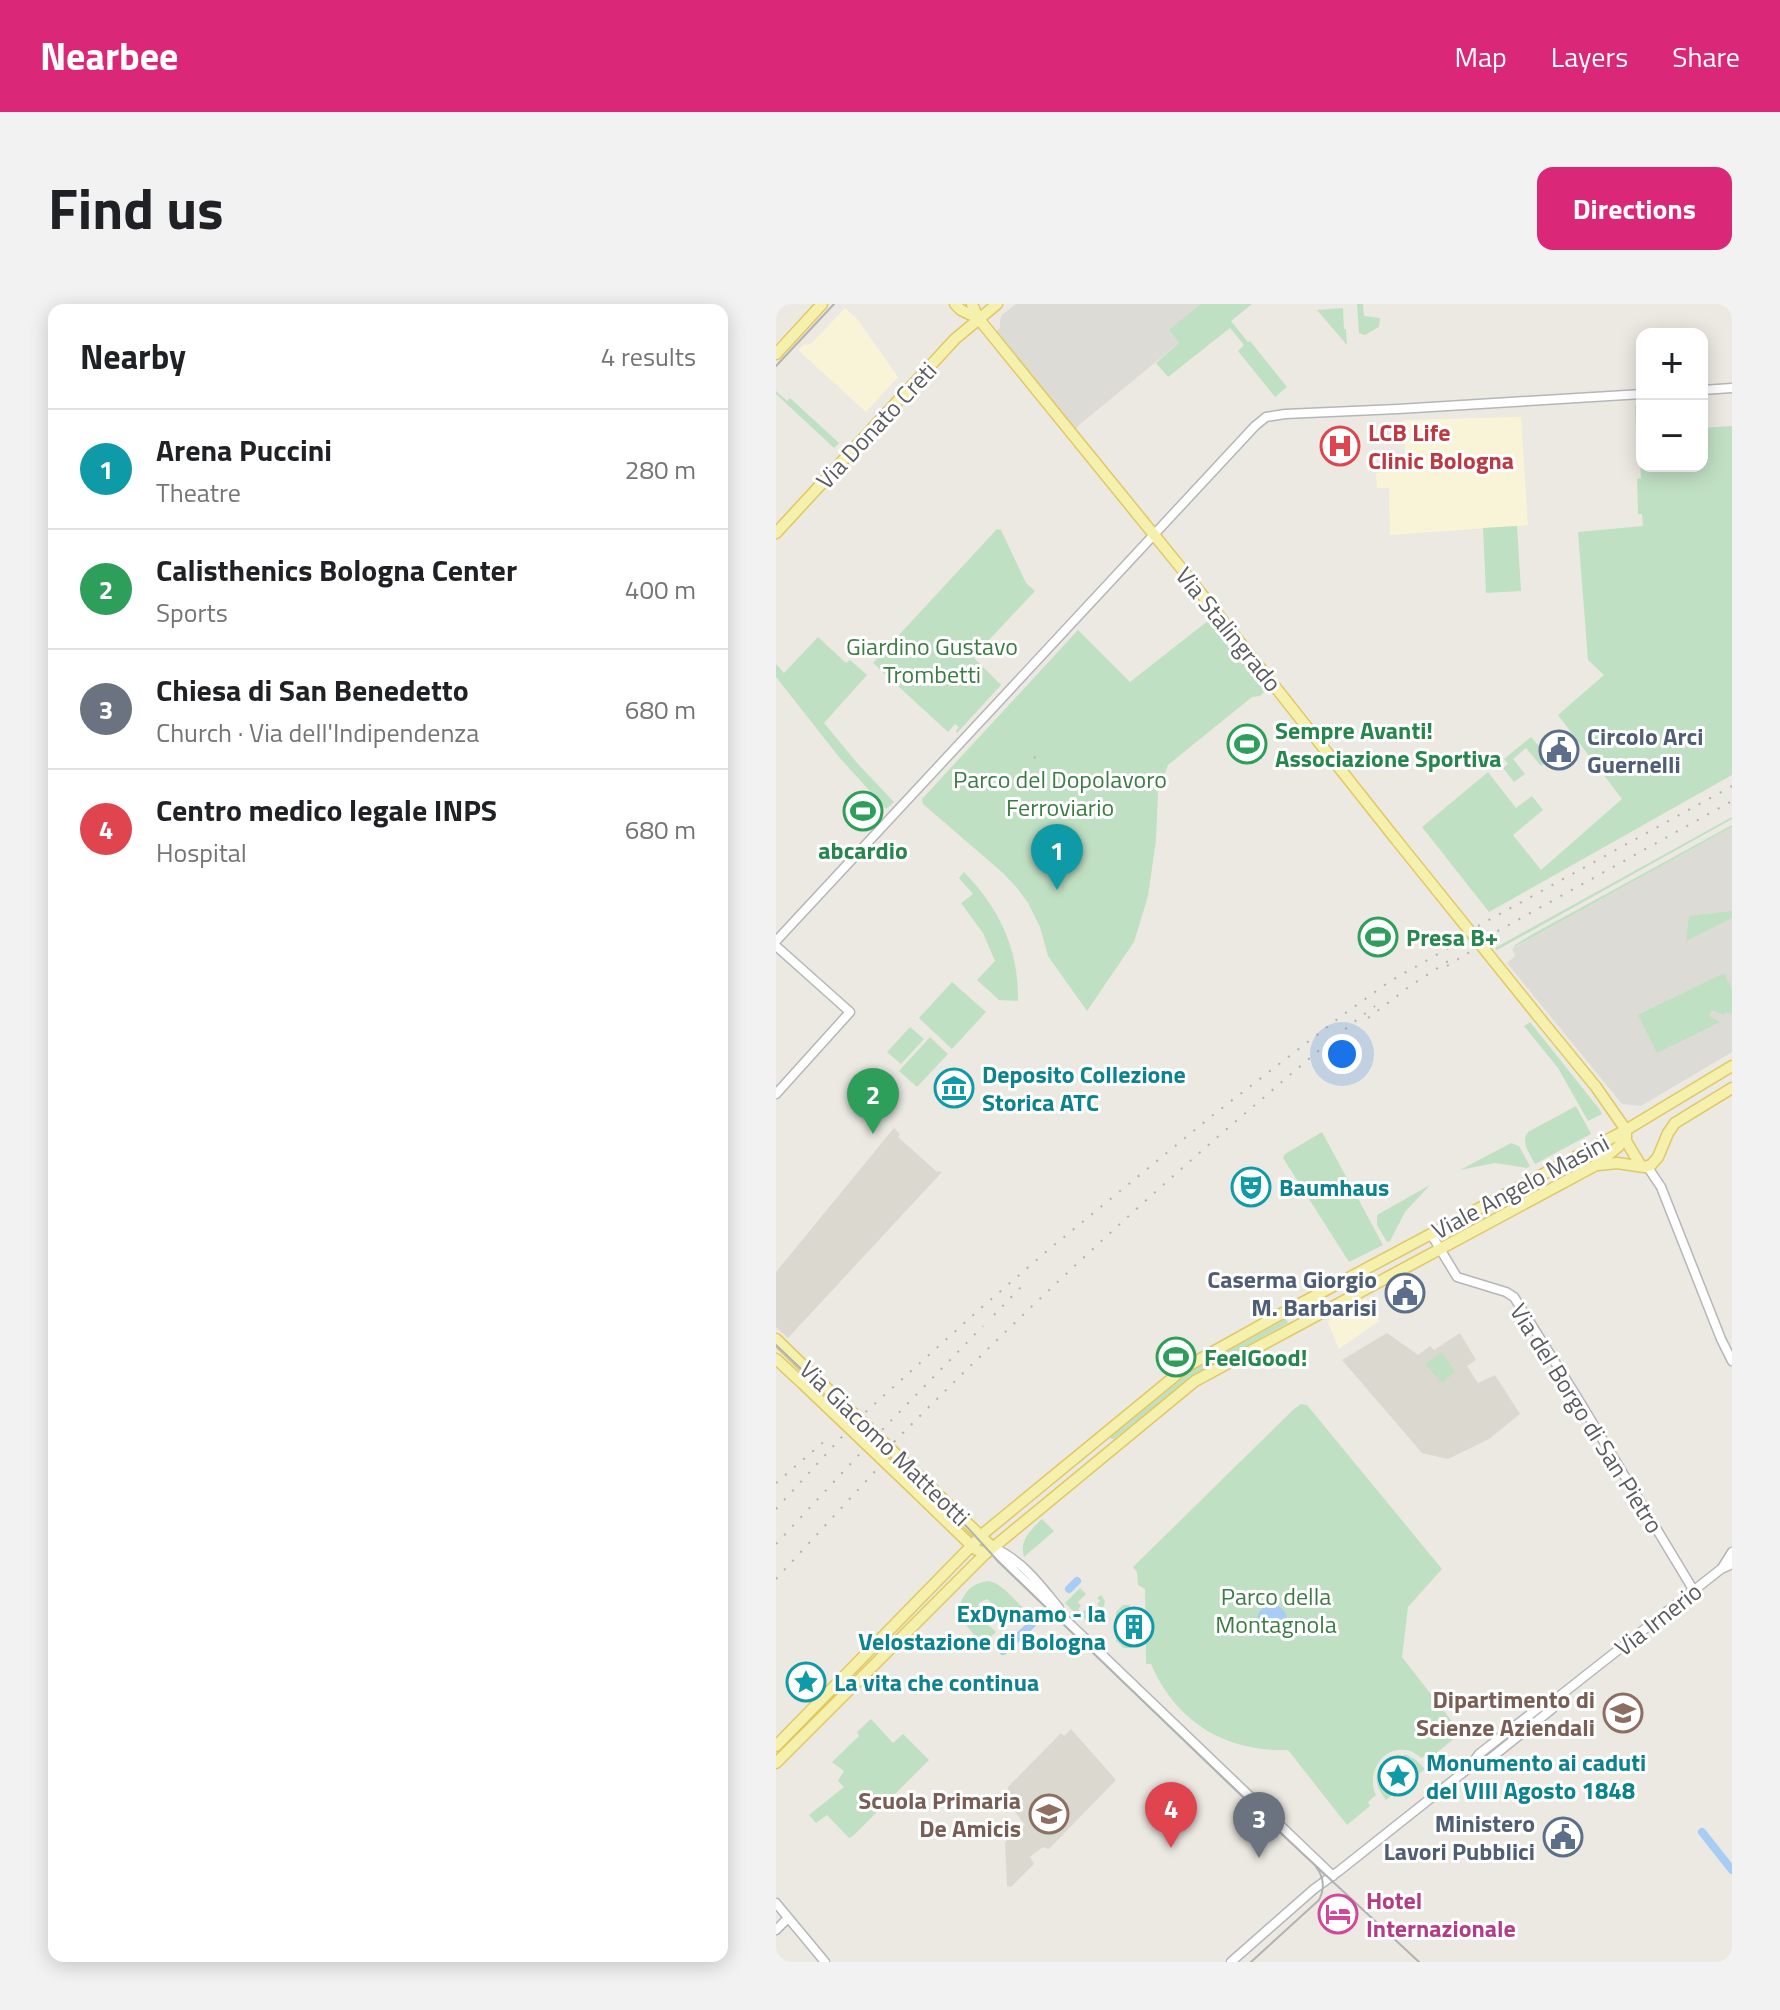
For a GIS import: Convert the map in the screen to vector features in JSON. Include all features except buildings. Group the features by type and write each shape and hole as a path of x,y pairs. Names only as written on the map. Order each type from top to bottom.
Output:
{"main road":[{"path":"776,354 822,304"},
{"name":"Via Stalingrado","path":"955,304 978,318"},
{"name":"Via Stalingrado","path":"972,304 978,318 1596,1087 1626,1130 1626,1141 1644,1166"},
{"name":"Via Donato Creti","path":"776,533 944,351 997,304"},
{"path":"1626,1130 1732,1066"},
{"path":"1596,1165 1617,1163 1644,1166 1654,1163 1676,1123 1732,1088"},
{"path":"1663,1108 1676,1123"},
{"name":"Viale Angelo Masini","path":"776,1763 990,1549 1202,1377 1596,1165 1619,1146 1626,1130"},
{"name":"Viale Angelo Masini","path":"776,1746 971,1545 1192,1363 1626,1130"},
{"name":"Via Giacomo Matteotti","path":"776,1359 971,1545 980,1552 990,1549 982,1535 777,1341"},
{"path":"1098,1438 1108,1451"}],"street":[{"path":"1708,390 1732,388"},
{"path":"776,1094 850,1012 776,944 1071,622 1266,417 1636,394"},
{"path":"1644,1166 1661,1187 1732,1361"},
{"name":"Via del Borgo di San Pietro","path":"1431,1234 1455,1276 1514,1297 1694,1591"},
{"path":"990,1549 1014,1558 1122,1675 1333,1876"},
{"name":"Via Irnerio","path":"1721,1569 1732,1552"},
{"name":"Via Irnerio","path":"1231,1962 1314,1889 1470,1767 1479,1754 1533,1711 1557,1698 1721,1569 1732,1564"},
{"path":"776,1903 825,1962"},
{"path":"776,1930 788,1918"}],"shaded area":[{"path":"1016,304 1200,304 1170,330 1179,343 1072,434 992,335 1000,328 1002,315"},
{"path":"845,308 858,320 898,377 866,412 798,350 804,344 812,343"},
{"path":"1521,417 1528,525 1390,535 1389,488 1377,488 1376,473 1389,471 1389,455 1405,455 1403,420"},
{"path":"1732,827 1732,1052 1641,1106 1622,1104 1507,963 1515,956 1512,949"},
{"path":"894,1128 900,1134 898,1137 936,1171 942,1172 788,1338 776,1327 776,1272"},
{"path":"1366,1298 1379,1321 1339,1349 1328,1323 1330,1317"},
{"path":"1387,1333 1418,1355 1430,1346 1434,1350 1460,1333 1476,1360 1467,1366 1478,1383 1495,1375 1520,1414 1489,1439 1448,1459 1422,1453 1342,1360"},
{"name":"Scuola Primaria De Amicis","path":"1071,1729 1116,1780 1049,1849 1043,1847 1030,1857 1034,1864 1011,1887 1007,1886 1005,1842 1025,1825 1008,1803 1008,1787 1061,1733 1064,1736"}],"green space":[{"path":"1200,304 1252,304 1231,321 1287,387 1275,397 1238,351 1244,345 1230,328 1168,377 1156,363 1179,343 1169,330"},
{"path":"1357,304 1363,304 1364,316 1380,318 1379,327 1365,335 1359,333"},
{"path":"1343,308 1344,329 1347,345 1317,310"},
{"path":"776,391 787,401 790,398 839,443 834,448"},
{"path":"1732,426 1732,775 1489,912 1422,827 1488,772 1516,808 1532,796 1543,810 1513,835 1541,870 1622,799 1558,715 1604,675 1588,660 1578,532 1643,526 1642,514 1638,514 1637,479 1641,478 1641,472 1708,472 1708,428"},
{"path":"1517,526 1521,591 1486,593 1483,528"},
{"name":"Giardino Gustavo Trombetti","path":"997,529 1001,530 1026,583 1035,591 973,657 1001,685 957,733 959,727 955,724 948,732 873,663"},
{"name":"Parco del Dopolavoro Ferroviario","path":"1209,620 1265,691 1260,696 1252,697 1168,765 1158,792 1156,840 1148,896 1134,942 1087,1011 1048,956 1040,927 1017,888 923,804 922,799 1078,630 1130,682"},
{"path":"818,637 846,663 850,660 867,675 824,723 894,802 886,809 839,757 776,677 776,664 784,673"},
{"path":"1531,737 1550,759 1541,766 1526,748 1513,759 1525,774 1514,782 1503,768 1508,764 1504,759"},
{"path":"1732,817 1497,950 1495,948"},
{"path":"1732,827 1513,948 1531,935"},
{"path":"964,872 988,901 1005,931 1015,965 1018,1001 999,1000 977,980 995,961 983,933 961,903 973,894 959,878"},
{"path":"1732,911 1732,918 1686,941 1689,916"},
{"path":"1724,973 1732,989 1732,1013 1725,1012 1724,1015 1712,1010 1709,1016 1720,1022 1657,1053 1638,1015"},
{"path":"952,982 986,1012 952,1049 919,1018"},
{"path":"1530,1022 1602,1114 1588,1121 1558,1068 1524,1026"},
{"path":"910,1027 924,1039 901,1064 887,1052"},
{"path":"930,1037 948,1054 917,1087 899,1071"},
{"path":"1576,1106 1591,1134 1535,1164 1525,1144 1528,1132"},
{"path":"1322,1132 1383,1245 1349,1262 1283,1158"},
{"path":"1511,1143 1519,1146 1530,1166 1495,1163 1460,1170"},
{"path":"1430,1185 1405,1212 1387,1242 1377,1225 1377,1215"},
{"path":"1286,1319 1288,1323 1193,1376 1111,1439 1193,1370"},
{"path":"1442,1352 1455,1372 1442,1383 1425,1364"},
{"name":"Parco della Montagnola","path":"1301,1404 1307,1405 1442,1569 1408,1607 1402,1657 1461,1733 1434,1755 1430,1751 1422,1758 1405,1750 1389,1753 1374,1771 1376,1795 1368,1802 1370,1806 1347,1825 1288,1750 1244,1746 1224,1739 1205,1730 1174,1702 1151,1664 1146,1664 1145,1589 1138,1585 1137,1572 1133,1567"},
{"path":"1042,1519 1054,1531 1024,1557 1025,1540"},
{"path":"989,1581 1003,1588 1022,1607 1009,1619 987,1599 979,1603 981,1615 996,1632 983,1644 964,1621 960,1607 971,1588"},
{"path":"1080,1588 1086,1594 1078,1602 1081,1612 1100,1607 1097,1598 1101,1595 1105,1601 1103,1609 1090,1620 1081,1619 1065,1603"},
{"path":"1123,1605 1130,1605 1131,1648 1124,1648 1116,1641 1116,1612"},
{"path":"871,1719 893,1743 903,1734 929,1760 849,1838 827,1815 816,1823 809,1815 844,1787 838,1781 844,1771 832,1762 859,1736 857,1732"},
{"path":"1407,1755 1425,1769 1386,1800 1377,1783 1378,1769 1389,1759"}],"water":[{"path":"1272,1605 1282,1610 1287,1620 1282,1630 1272,1635 1262,1630 1257,1620 1262,1610"}],"waterway":[{"path":"1069,1589 1077,1581"},
{"path":"1017,1638 1032,1624"},
{"path":"1003,1651 1015,1640"},
{"path":"1702,1832 1732,1870"}],"tram line":[{"path":"776,366 834,304"},
{"path":"776,1345 1272,1825 1419,1962"},
{"path":"1251,1962 1319,1900 1323,1883 1316,1867"}],"railway":[{"path":"1034,758 1040,753"},
{"path":"1478,926 1732,786"},
{"path":"1487,937 1732,801"},
{"path":"776,1509 859,1418 1047,1251 1213,1115 1344,1014 1389,982 1464,939"},
{"path":"1447,966 1473,950"},
{"path":"1368,1018 1453,958"},
{"path":"894,1442 1121,1223 1290,1075 1375,1006"},
{"path":"994,1315 1021,1287"},
{"path":"776,1544 983,1326"},
{"path":"776,1483 827,1439"},
{"path":"776,1579 879,1467"}],"place":[{"name":"LCB Life Clinic Bologna","path":"1340,446"},
{"name":"Sempre Avanti! Associazione Sportiva","path":"1247,744"},
{"name":"Circolo Arci Guernelli","path":"1559,750"},
{"name":"abcardio","path":"863,811"},
{"name":"Arena Puccini","path":"1057,890"},
{"name":"Presa B+","path":"1378,937"},
{"name":"Deposito Collezione Storica ATC","path":"954,1088"},
{"name":"Calisthenics Bologna Center","path":"873,1134"},
{"name":"Baumhaus","path":"1251,1187"},
{"name":"Caserma Giorgio M. Barbarisi","path":"1405,1293"},
{"name":"FeelGood!","path":"1176,1357"},
{"name":"ExDynamo - la Velostazione di Bologna","path":"1134,1627"},
{"name":"La vita che continua","path":"806,1682"},
{"name":"Dipartimento di Scienze Aziendali","path":"1623,1713"},
{"name":"Monumento ai caduti del VIII Agosto 1848","path":"1398,1776"},
{"name":"Scuola Primaria De Amicis","path":"1049,1814"},
{"name":"Ministero Lavori Pubblici","path":"1563,1837"},
{"name":"Centro medico legale INPS","path":"1171,1848"},
{"name":"Chiesa di San Benedetto","path":"1259,1858"},
{"name":"Hotel Internazionale","path":"1338,1914"}]}
